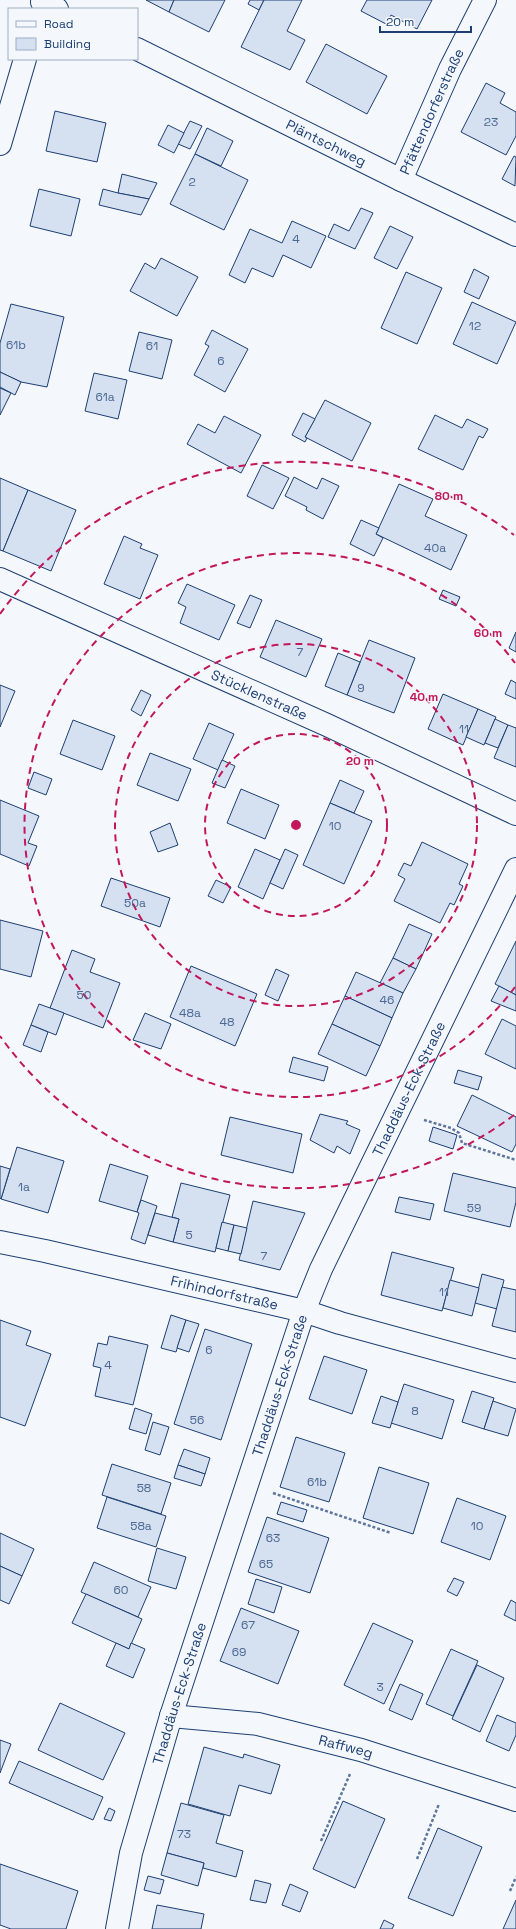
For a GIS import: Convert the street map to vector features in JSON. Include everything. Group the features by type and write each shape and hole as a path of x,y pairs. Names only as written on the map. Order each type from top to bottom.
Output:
{"street":[{"name":"Pfättendorferstraße","path":"401,180 450,69 485,0"},
{"name":"Pläntschweg","path":"138,49 401,180 516,235"},
{"path":"0,144 25,60"},
{"name":"Stücklenstraße","path":"0,579 320,721 516,814"},
{"name":"Thaddäus-Eck-Straße","path":"117,1929 131,1853 171,1716 304,1311 321,1269 516,869"},
{"name":"Frihindorfstraße","path":"0,1242 304,1311 340,1323 516,1371"},
{"name":"Raffweg","path":"171,1716 258,1724 360,1750 516,1800"}],"path":[{"path":"397,1112 451,1128 459,1133 462,1144 516,1160"},
{"path":"248,1484 391,1533"},
{"path":"320,1841 360,1750"},
{"path":"417,1859 449,1779"},
{"path":"510,1891 516,1877"}],"building":[{"path":"146,0 174,0 169,12"},
{"path":"174,0 225,0 209,32 169,12"},
{"path":"250,0 264,0 259,10 248,4"},
{"path":"264,0 302,0 287,31 305,40 290,70 241,47"},
{"path":"367,0 432,0 417,29 391,15 386,24 361,11"},
{"path":"326,44 387,76 367,114 306,82"},
{"path":"486,83 505,93 500,103 516,112 516,136 506,155 461,132"},
{"path":"55,111 106,123 97,162 46,151"},
{"path":"190,121 202,126 190,149 178,144"},
{"path":"168,125 184,133 174,153 158,145"},
{"path":"207,128 233,141 221,166 195,154"},
{"path":"195,154 248,180 224,230 170,204"},
{"path":"514,156 516,157 515,186 502,179"},
{"path":"122,174 157,183 149,199 118,193"},
{"path":"39,189 80,199 71,236 30,226"},
{"path":"103,189 149,199 141,215 99,205"},
{"path":"361,208 373,213 355,249 328,237 334,224 349,231"},
{"path":"292,221 326,236 311,268 283,255 273,277 252,268 245,283 229,275 250,229 282,243"},
{"path":"390,226 413,237 397,269 374,258"},
{"path":"161,258 198,277 177,316 130,291 145,263 155,269"},
{"path":"474,269 489,277 479,299 464,292"},
{"path":"406,272 442,288 417,344 381,328"},
{"path":"472,302 516,322 497,364 453,344"},
{"path":"11,304 64,317 47,387 21,382 0,372 0,343"},
{"path":"212,330 248,349 225,392 194,375 209,346 205,344"},
{"path":"139,332 172,340 162,379 129,371"},
{"path":"0,372 21,382 15,395 0,387"},
{"path":"94,373 127,380 118,419 85,411"},
{"path":"0,388 11,393 0,415"},
{"path":"325,400 371,423 352,461 305,437"},
{"path":"303,413 315,419 305,437 307,438 305,442 292,435"},
{"path":"435,415 462,428 467,419 488,429 483,438 479,436 463,470 418,449"},
{"path":"224,416 261,435 241,473 187,444 198,424 215,433"},
{"path":"262,465 289,478 273,509 247,496"},
{"path":"294,477 317,489 322,478 339,486 323,519 306,510 307,507 285,496"},
{"path":"0,478 28,490 3,551 0,550"},
{"path":"399,484 433,499 425,516 467,535 451,570 376,534"},
{"path":"28,490 76,510 51,571 3,551"},
{"path":"361,520 379,528 376,534 383,538 374,556 350,544"},
{"path":"124,536 142,544 140,548 158,555 140,599 104,584"},
{"path":"187,584 235,605 219,640 180,623 186,607 178,603"},
{"path":"443,590 460,597 456,606 439,599"},
{"path":"250,595 262,600 250,628 237,623"},
{"path":"276,620 322,639 306,677 260,657"},
{"path":"516,632 516,652 509,648"},
{"path":"369,640 415,658 394,713 347,695"},
{"path":"338,653 360,662 347,695 325,686"},
{"path":"511,680 516,683 516,699 505,694"},
{"path":"0,685 15,691 0,727"},
{"path":"141,690 151,695 141,716 131,710"},
{"path":"443,694 478,709 463,745 428,729"},
{"path":"478,709 496,717 484,745 466,737"},
{"path":"495,719 508,725 498,748 485,743"},
{"path":"73,720 115,736 102,770 60,754"},
{"path":"209,723 234,734 218,770 193,759"},
{"path":"508,725 516,728 516,767 494,758"},
{"path":"150,753 191,769 178,801 137,785"},
{"path":"222,760 235,766 225,788 212,783"},
{"path":"34,772 52,779 46,795 28,788"},
{"path":"340,780 364,791 354,813 330,803"},
{"path":"241,789 279,805 265,839 227,823"},
{"path":"0,800 39,816 28,843 37,846 29,866 0,854"},
{"path":"330,803 372,821 344,884 303,865"},
{"path":"170,823 178,845 158,852 150,832"},
{"path":"422,842 468,864 459,884 463,886 454,905 450,903 440,923 394,901 405,879 398,875 404,863 411,866"},
{"path":"255,849 280,860 263,899 238,887"},
{"path":"285,849 298,855 283,889 270,883"},
{"path":"111,878 170,898 160,927 101,906"},
{"path":"216,880 231,887 223,903 208,896"},
{"path":"0,920 43,931 31,977 0,969"},
{"path":"409,924 432,934 416,969 393,958"},
{"path":"516,941 516,995 495,984"},
{"path":"72,950 95,959 90,972 120,983 103,1028 50,1008"},
{"path":"393,958 416,969 403,993 380,983"},
{"path":"191,966 257,994 235,1046 170,1017"},
{"path":"276,969 289,975 278,1001 265,995"},
{"path":"356,972 403,993 392,1018 345,996"},
{"path":"499,986 516,995 516,1011 491,1001"},
{"path":"345,996 392,1018 380,1046 332,1024"},
{"path":"39,1004 64,1013 56,1035 31,1025"},
{"path":"145,1013 171,1024 161,1049 133,1040"},
{"path":"502,1019 516,1026 516,1069 485,1054"},
{"path":"332,1024 380,1046 366,1076 318,1054"},
{"path":"31,1025 48,1032 41,1052 23,1045"},
{"path":"293,1057 328,1067 324,1081 289,1072"},
{"path":"458,1070 482,1077 478,1090 454,1083"},
{"path":"472,1095 516,1117 516,1144 512,1152 457,1126"},
{"path":"320,1114 348,1121 346,1124 360,1130 350,1154 337,1146 334,1153 310,1140"},
{"path":"230,1117 302,1134 293,1173 221,1155"},
{"path":"433,1127 457,1135 453,1149 429,1141"},
{"path":"17,1147 64,1161 48,1213 1,1199"},
{"path":"110,1164 148,1176 137,1212 99,1201"},
{"path":"0,1166 10,1169 1,1199 0,1198"},
{"path":"453,1173 516,1188 516,1202 510,1227 444,1211"},
{"path":"181,1183 230,1195 215,1252 173,1242 179,1219 172,1217"},
{"path":"399,1197 434,1204 430,1220 395,1212"},
{"path":"141,1200 157,1206 145,1244 131,1239 139,1213 137,1212"},
{"path":"253,1201 305,1213 280,1270 239,1260"},
{"path":"155,1213 179,1219 173,1242 148,1235"},
{"path":"222,1222 234,1225 228,1251 216,1248"},
{"path":"234,1225 247,1228 241,1254 228,1251"},
{"path":"392,1252 454,1268 442,1311 381,1295"},
{"path":"482,1274 504,1280 497,1309 475,1303"},
{"path":"450,1280 479,1288 472,1316 443,1308"},
{"path":"502,1287 516,1290 516,1332 492,1326"},
{"path":"171,1315 186,1320 176,1352 161,1348"},
{"path":"0,1320 31,1331 26,1345 51,1354 25,1426 0,1417"},
{"path":"186,1320 199,1324 189,1352 177,1348"},
{"path":"205,1329 252,1344 221,1440 174,1424"},
{"path":"109,1336 148,1345 133,1405 95,1396 101,1368 93,1366 98,1343 107,1345"},
{"path":"324,1356 367,1370 352,1414 309,1399"},
{"path":"404,1384 454,1400 442,1439 391,1423"},
{"path":"472,1391 494,1398 484,1429 462,1422"},
{"path":"381,1396 398,1402 390,1428 372,1423"},
{"path":"493,1401 516,1409 508,1436 484,1429"},
{"path":"135,1408 152,1414 146,1434 129,1429"},
{"path":"153,1422 169,1427 160,1455 145,1450"},
{"path":"296,1437 345,1453 329,1502 280,1487"},
{"path":"184,1449 210,1458 205,1474 178,1465"},
{"path":"112,1464 171,1483 161,1514 102,1495"},
{"path":"178,1465 205,1474 201,1486 174,1478"},
{"path":"379,1467 429,1483 413,1534 363,1518"},
{"path":"107,1497 166,1516 156,1547 97,1528"},
{"path":"457,1498 506,1516 490,1560 441,1542"},
{"path":"281,1502 307,1510 303,1522 277,1514"},
{"path":"267,1517 329,1538 310,1593 248,1572"},
{"path":"0,1533 34,1549 22,1576 0,1566"},
{"path":"157,1548 186,1557 176,1589 148,1581"},
{"path":"94,1562 151,1587 138,1617 81,1592"},
{"path":"0,1566 22,1576 9,1604 0,1600"},
{"path":"454,1578 464,1582 457,1596 447,1591"},
{"path":"256,1579 282,1587 274,1613 248,1604"},
{"path":"86,1594 142,1619 129,1649 72,1623"},
{"path":"511,1600 516,1603 516,1621 504,1615"},
{"path":"241,1608 299,1631 278,1684 220,1661"},
{"path":"373,1623 413,1641 384,1704 344,1685"},
{"path":"116,1643 129,1649 131,1643 145,1649 133,1678 106,1666"},
{"path":"451,1649 478,1661 453,1716 426,1704"},
{"path":"477,1665 504,1678 480,1732 452,1719"},
{"path":"400,1684 423,1694 412,1720 389,1710"},
{"path":"60,1703 125,1733 103,1780 38,1750"},
{"path":"497,1715 516,1723 516,1735 509,1751 486,1741"},
{"path":"0,1740 11,1744 0,1773"},
{"path":"204,1747 243,1758 244,1754 280,1765 271,1794 239,1785 230,1816 188,1804"},
{"path":"19,1761 103,1797 93,1820 9,1783"},
{"path":"343,1801 385,1819 355,1888 313,1869"},
{"path":"181,1803 224,1815 216,1843 243,1851 236,1877 203,1868 204,1863 167,1853"},
{"path":"109,1808 115,1811 111,1821 104,1819"},
{"path":"438,1828 482,1847 453,1916 408,1898"},
{"path":"167,1853 204,1863 198,1886 161,1875"},
{"path":"0,1864 78,1891 66,1929 11,1929 0,1925"},
{"path":"148,1876 164,1880 160,1894 144,1890"},
{"path":"255,1880 271,1884 266,1903 250,1900"},
{"path":"290,1884 308,1892 300,1912 282,1905"},
{"path":"516,1900 516,1929 503,1929"},
{"path":"157,1905 204,1914 201,1929 152,1929"},
{"path":"384,1920 394,1925 392,1929 380,1929"}]}
